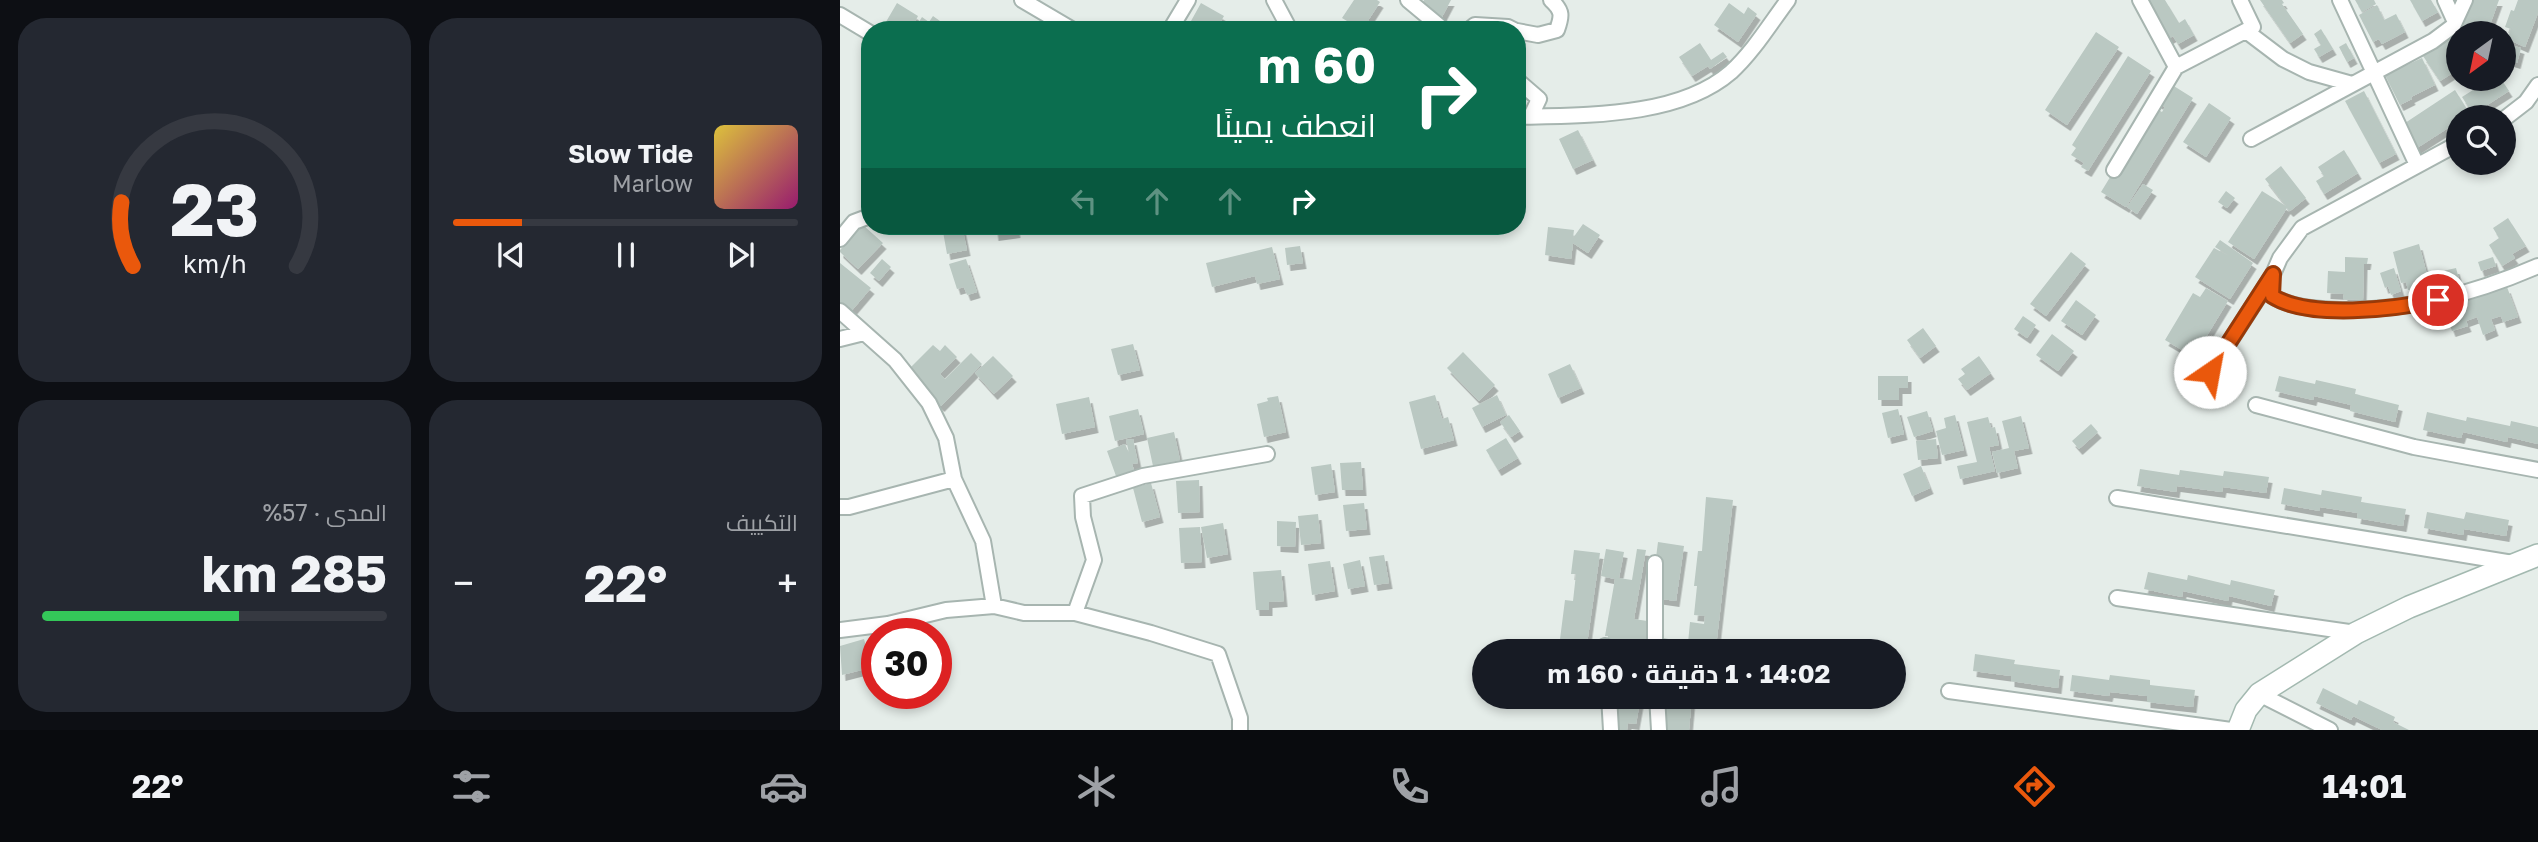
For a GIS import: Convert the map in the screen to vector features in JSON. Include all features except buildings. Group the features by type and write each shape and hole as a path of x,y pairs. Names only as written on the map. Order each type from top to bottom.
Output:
{"main road":[{"path":"2238,730 2246,710 2259,694 2356,634 2397,612 2538,555"}],"street":[{"path":"1022,0 1058,21"},
{"path":"1175,21 1188,0"},
{"path":"1274,0 1285,21"},
{"path":"1408,0 1433,21"},
{"path":"1526,33 1538,35 1557,30 1562,16 1551,0"},
{"path":"1526,117 1589,115 1657,105 1699,93 1730,73 1751,50 1788,0"},
{"path":"2140,0 2176,67"},
{"path":"2114,170 2176,67 2253,27 2240,0"},
{"path":"2340,0 2417,165"},
{"path":"2445,0 2455,21"},
{"path":"2455,21 2465,0"},
{"path":"840,15 861,28"},
{"path":"2246,31 2283,59 2309,72 2352,84"},
{"path":"2251,139 2433,41 2446,31"},
{"path":"2516,110 2526,102 2538,85"},
{"path":"1526,88 1539,99 1526,115"},
{"path":"2210,372 2273,274 2280,258 2302,228 2446,150"},
{"path":"840,239 854,222 861,219"},
{"path":"2273,274 2272,296 2282,303 2323,309 2373,310 2460,296 2538,266"},
{"path":"840,311 895,360 929,403 946,438 954,480 983,541 994,606"},
{"path":"840,339 864,333"},
{"path":"2256,405 2414,447 2538,470"},
{"path":"1074,613 1094,560 1083,517 1083,496 1143,476 1268,454"},
{"path":"840,507 954,480"},
{"path":"2117,498 2516,564"},
{"path":"1655,563 1655,639"},
{"path":"2117,598 2356,634"},
{"path":"840,630 888,624 946,610 994,606 1024,613 1074,613 1218,654 1240,718 1240,730"},
{"path":"1949,691 2231,730"},
{"path":"2259,694 2330,730"},
{"path":"1610,709 1611,730"},
{"path":"1658,709 1659,730"}],"route":[{"path":"2210,372 2273,274 2272,296 2282,303 2323,309 2373,310 2438,300"}]}
